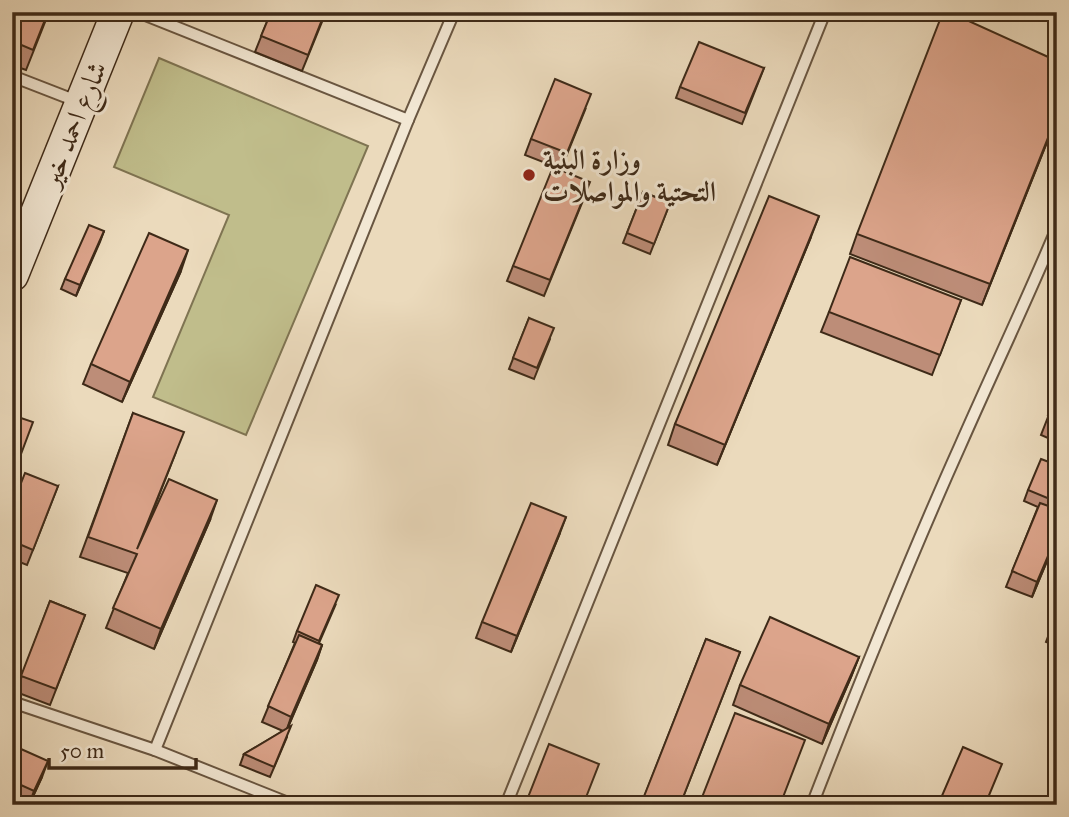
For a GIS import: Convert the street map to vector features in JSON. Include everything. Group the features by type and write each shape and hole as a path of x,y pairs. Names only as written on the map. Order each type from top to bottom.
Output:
{"main road":[{"name":"شارع احمد خير","path":"12,275 118,12"}],"lane":[{"path":"138,12 408,120"},
{"path":"155,750 454,12"},
{"path":"506,805 825,12"},
{"path":"12,76 82,103"},
{"path":"813,805 882,627 1057,228"},
{"path":"12,702 155,750 293,805"}],"shaded area":[{"path":"159,58 368,146 246,435 153,397 229,215 114,167"}],"building":[{"path":"12,12 48,12 33,50 12,41"},
{"path":"271,12 325,12 308,55 261,36"},
{"path":"943,12 949,12 1057,61 1057,115 990,284 857,234"},
{"path":"699,42 764,68 745,113 680,87"},
{"path":"555,79 591,94 567,153 531,139"},
{"path":"553,167 590,182 550,280 513,266"},
{"path":"643,192 670,203 654,244 627,233"},
{"path":"769,196 819,216 725,445 675,424"},
{"path":"89,225 104,231 80,285 65,279"},
{"path":"149,233 188,250 130,382 91,364"},
{"path":"850,257 961,300 940,355 829,312"},
{"path":"529,318 554,328 537,368 513,358"},
{"path":"1057,394 1057,418 1048,415"},
{"path":"133,413 184,432 137,549 169,479 217,500 161,629 113,608 137,554 88,537"},
{"path":"12,415 33,422 12,478"},
{"path":"1041,459 1057,465 1057,502 1028,490"},
{"path":"25,473 58,486 33,550 12,541 12,506"},
{"path":"531,503 566,517 517,636 482,622"},
{"path":"1040,503 1057,509 1057,535 1037,582 1012,571"},
{"path":"316,585 339,595 319,641 297,631"},
{"path":"50,601 85,615 56,689 21,676"},
{"path":"1057,613 1057,628 1051,626"},
{"path":"770,617 859,657 829,724 740,685"},
{"path":"299,635 322,645 291,717 268,706"},
{"path":"706,639 740,652 680,805 656,805 643,799"},
{"path":"735,713 805,740 780,805 699,805"},
{"path":"291,726 274,767 244,754"},
{"path":"549,744 599,764 583,805 525,805"},
{"path":"12,745 48,761 34,791 12,781"},
{"path":"963,747 1002,764 985,805 938,805"}],"place":[{"name":"وزارة البنية التحتية والمواصلات","path":"529,175"}]}
